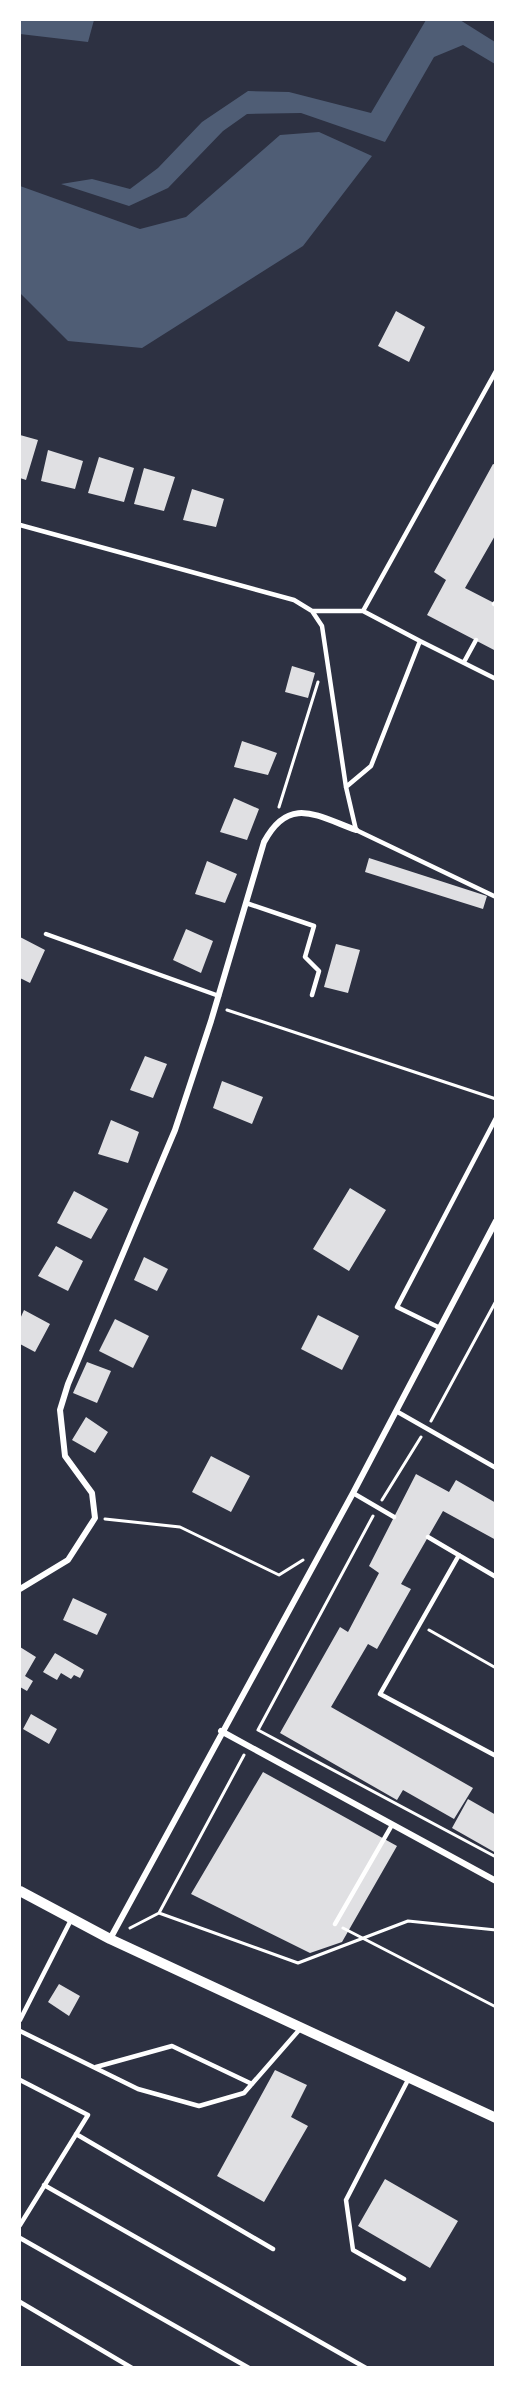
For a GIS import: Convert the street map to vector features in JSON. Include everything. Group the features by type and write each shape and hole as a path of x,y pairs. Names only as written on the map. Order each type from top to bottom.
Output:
{"street":[{"path":"20,1589 68,1560 96,1518 92,1493 64,1456 60,1410 68,1384 175,1130 219,996 264,842 272,826 285,817 303,811 357,830"},
{"path":"110,1939 220,1731 353,1493 495,1221"},
{"path":"220,1731 495,1881"},
{"path":"20,1891 110,1939 302,2026 495,2118"}],"lane":[{"path":"363,611 493,381 495,371"},
{"path":"20,525 294,600 312,611 322,626 346,787 357,830 495,897"},
{"path":"312,611 363,611 495,679"},
{"path":"464,662 476,640"},
{"path":"346,787 371,766 420,641"},
{"path":"246,903 314,926 305,957 319,971 312,995"},
{"path":"46,934 219,996"},
{"path":"440,1328 397,1307 495,1118"},
{"path":"396,1411 495,1468"},
{"path":"353,1493 394,1517"},
{"path":"428,1537 495,1577"},
{"path":"459,1555 380,1694 495,1756"},
{"path":"335,1924 392,1825"},
{"path":"20,2020 72,1918"},
{"path":"20,2031 138,2089 199,2106 244,2093 302,2026"},
{"path":"96,2067 172,2046 252,2084"},
{"path":"404,2280 353,2250 346,2200 410,2078"},
{"path":"20,2080 88,2115 20,2225"},
{"path":"76,2134 273,2249"},
{"path":"44,2185 366,2367"},
{"path":"20,2238 249,2367"},
{"path":"20,2302 132,2367"}],"path":[{"path":"272,826 318,687 319,677"},
{"path":"215,1007 495,1100"},
{"path":"110,1939 159,1913 378,1507 427,1427 495,1301"},
{"path":"96,1518 180,1527 279,1575 322,1549"},
{"path":"419,1625 495,1668"},
{"path":"258,1730 495,1857"},
{"path":"159,1913 298,1963 408,1921 495,1930"},
{"path":"335,1924 495,2007"}],"water":[{"path":"20,20 94,20 88,42 20,34"},
{"path":"426,20 460,20 495,42 495,64 463,45 434,57 385,142 301,113 247,114 223,131 168,188 129,206 61,184 92,179 130,189 158,168 202,122 248,91 289,92 371,113"},
{"path":"319,132 372,156 303,246 142,348 68,341 20,293 20,186 140,229 186,217 280,135"}],"building":[{"path":"396,311 425,327 409,362 378,346"},
{"path":"20,435 38,440 26,480 20,478"},
{"path":"48,450 83,461 75,489 41,481"},
{"path":"99,457 134,468 124,502 88,493"},
{"path":"493,464 496,465 496,534 465,588 496,604 496,651 427,615 446,580 434,572"},
{"path":"144,468 175,477 164,511 134,504"},
{"path":"192,489 224,499 216,527 183,520"},
{"path":"292,666 315,673 308,698 285,692"},
{"path":"242,741 277,753 268,775 234,767"},
{"path":"234,798 259,809 247,840 220,832"},
{"path":"369,858 487,896 483,909 365,872"},
{"path":"207,861 237,874 225,903 195,894"},
{"path":"186,929 213,941 201,973 173,960"},
{"path":"20,937 45,950 30,983 20,978"},
{"path":"336,944 360,950 348,993 324,987"},
{"path":"145,1056 167,1064 153,1098 130,1090"},
{"path":"222,1081 263,1097 252,1124 213,1108"},
{"path":"111,1120 139,1132 128,1163 98,1154"},
{"path":"350,1188 386,1210 349,1271 313,1249"},
{"path":"74,1191 108,1209 91,1239 57,1223"},
{"path":"56,1246 83,1261 68,1291 38,1276"},
{"path":"144,1257 168,1269 157,1291 134,1280"},
{"path":"24,1310 50,1324 35,1352 20,1344 20,1319"},
{"path":"318,1315 359,1336 342,1370 301,1349"},
{"path":"115,1319 149,1336 133,1368 99,1351"},
{"path":"87,1362 111,1371 97,1403 73,1393"},
{"path":"86,1417 108,1432 95,1453 72,1440"},
{"path":"211,1456 250,1476 231,1512 192,1492"},
{"path":"416,1474 449,1492 456,1480 496,1503 496,1540 443,1511 401,1584 411,1589 377,1649 368,1644 331,1707 473,1788 454,1819 403,1790 397,1800 280,1733 340,1627 348,1632 379,1573 369,1566"},
{"path":"73,1598 107,1614 97,1635 63,1620"},
{"path":"20,1647 36,1657 25,1676 33,1681 27,1691 20,1687"},
{"path":"55,1653 84,1670 80,1678 74,1675 71,1679 61,1673 57,1680 43,1672"},
{"path":"31,1714 57,1729 49,1744 23,1729"},
{"path":"263,1772 397,1846 342,1942 310,1953 191,1894"},
{"path":"468,1799 496,1815 496,1853 452,1828"},
{"path":"59,1984 80,1996 69,2016 48,2002"},
{"path":"275,2070 307,2085 291,2117 308,2126 264,2202 217,2176"},
{"path":"385,2179 458,2221 430,2268 358,2226"}]}
